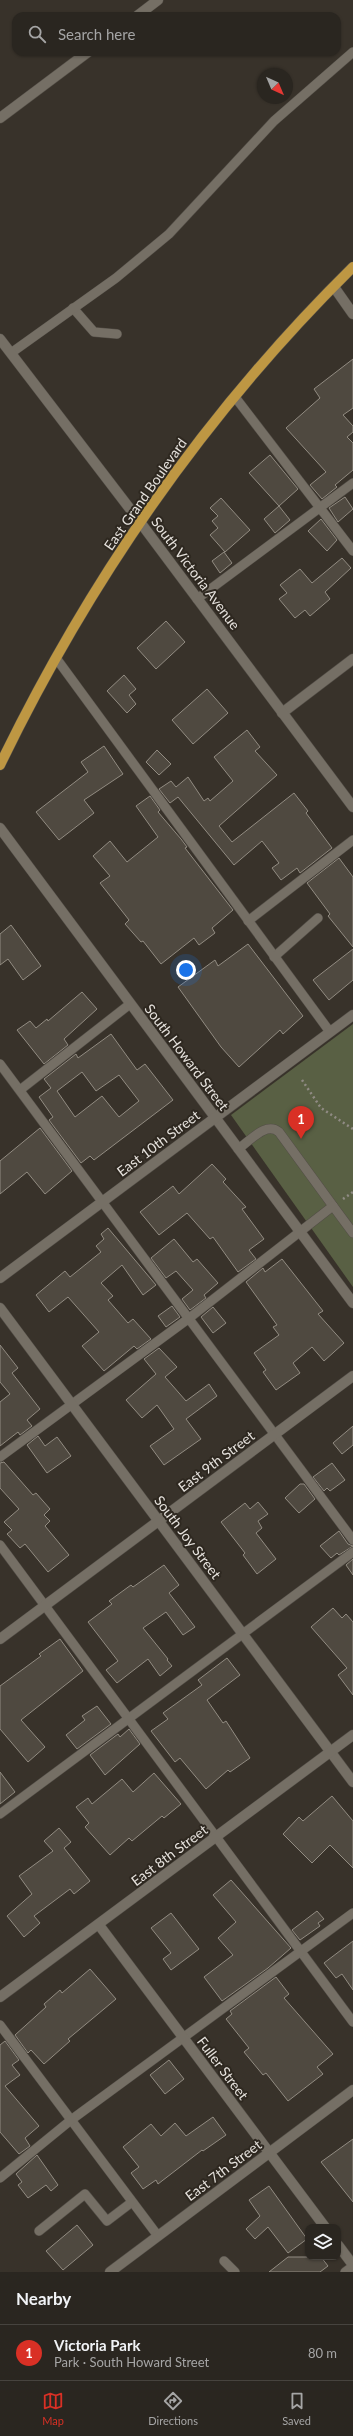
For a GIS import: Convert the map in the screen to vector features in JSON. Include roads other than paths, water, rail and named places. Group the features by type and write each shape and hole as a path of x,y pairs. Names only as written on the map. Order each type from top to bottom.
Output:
{"main road":[{"name":"East Grand Boulevard","path":"0,765 56,658 140,522 178,469 235,396 353,267"}],"street":[{"path":"142,12 158,0"},
{"path":"0,118 83,56"},
{"path":"334,287 353,314"},
{"name":"South Victoria Avenue","path":"0,339 140,522 353,807"},
{"path":"282,713 353,659"},
{"name":"South Howard Street","path":"0,828 353,1303"},
{"name":"East 10th Street","path":"0,1278 353,1015"},
{"name":"South Joy Street","path":"0,1308 353,1782"},
{"name":"East 9th Street","path":"0,1638 46,1606 353,1376"},
{"name":"East 8th Street","path":"0,1996 99,1925 353,1735"},
{"name":"Fuller Street","path":"99,1925 323,2224"},
{"name":"East 7th Street","path":"110,2272 353,2090"},
{"path":"341,2249 353,2265"}],"lane":[{"path":"11,353 116,278 169,234 274,121 353,52"},
{"path":"73,308 94,332 116,334"},
{"path":"235,396 353,551"},
{"path":"197,599 353,483"},
{"path":"56,658 330,1032"},
{"path":"248,921 353,840"},
{"path":"274,957 318,918"},
{"path":"20,1090 130,1004"},
{"path":"0,1064 353,1540"},
{"path":"238,1149 268,1128 274,1128 280,1132 353,1233"},
{"path":"0,1457 188,1319 301,1233 333,1206"},
{"path":"0,1545 353,2022"},
{"path":"0,1814 353,1552"},
{"path":"0,2178 71,2120 353,1914"},
{"path":"0,2025 158,2236"},
{"path":"39,2231 85,2194 107,2221 132,2202"},
{"path":"224,2261 235,2272"},
{"path":"345,2272 353,2265"}],"place":[{"name":"Victoria Park","path":"301,1139"}]}
